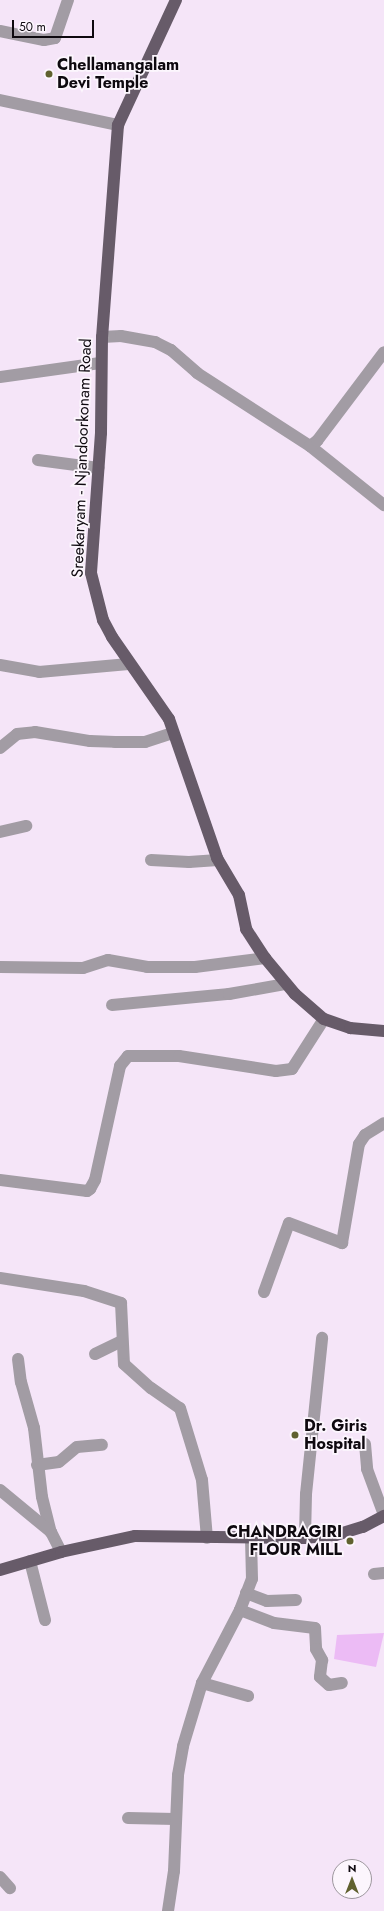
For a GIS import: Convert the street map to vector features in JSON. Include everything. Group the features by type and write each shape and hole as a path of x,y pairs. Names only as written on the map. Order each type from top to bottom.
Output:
{"main road":[{"name":"Sreekaryam - Njandoorkonam Road","path":"175,0 118,125 100,363 101,432 91,573 103,620 129,664 168,719 218,860 239,895 246,928 265,958 286,984 324,1019 350,1028 384,1031"},
{"path":"0,1570 61,1552 135,1536 251,1539 305,1538 350,1531 384,1515"}],"street":[{"path":"0,31 44,40 55,38 68,0"},
{"path":"0,100 118,125"},
{"path":"102,337 121,336 155,342 171,350 197,372 310,446 384,505"},
{"path":"310,446 317,441 384,352"},
{"path":"0,377 100,363"},
{"path":"38,460 98,468"},
{"path":"0,665 40,672 129,664"},
{"path":"0,748 17,734 35,732 90,741 115,742 145,742 173,733"},
{"path":"0,832 26,826"},
{"path":"152,860 189,862 218,860"},
{"path":"0,967 83,968 108,960 148,967 195,967 265,958"},
{"path":"112,1005 229,994 286,984"},
{"path":"0,1180 87,1191 90,1189 95,1180 120,1066 128,1056 179,1056 276,1071 292,1069 324,1019"},
{"path":"264,1292 289,1223 342,1244 360,1141 384,1123"},
{"path":"0,1278 84,1291 121,1303 124,1364 151,1388 180,1408 202,1480 207,1538"},
{"path":"305,1538 306,1494 322,1338"},
{"path":"95,1354 122,1341"},
{"path":"18,1358 21,1382 34,1428 37,1465 42,1497 51,1532 61,1552"},
{"path":"366,1444 367,1469 384,1515"},
{"path":"37,1465 59,1462 77,1447 102,1445"},
{"path":"0,1490 51,1532"},
{"path":"168,1911 174,1871 175,1819 183,1746 202,1683 240,1610 252,1579 251,1539"},
{"path":"30,1561 45,1620"},
{"path":"246,1593 267,1602 296,1600"},
{"path":"240,1610 274,1623 315,1628 316,1649 322,1660 320,1678 329,1685 342,1683"},
{"path":"202,1683 248,1696"},
{"path":"128,1818 175,1819"},
{"path":"0,1877 10,1888"}],"shaded area":[{"path":"384,1633 376,1667 334,1659 337,1635"}],"place":[{"name":"Chellamangalam Devi Temple","path":"49,74"},
{"name":"Dr. Giris Hospital","path":"295,1435"},
{"name":"CHANDRAGIRI FLOUR MILL","path":"350,1541"}]}
